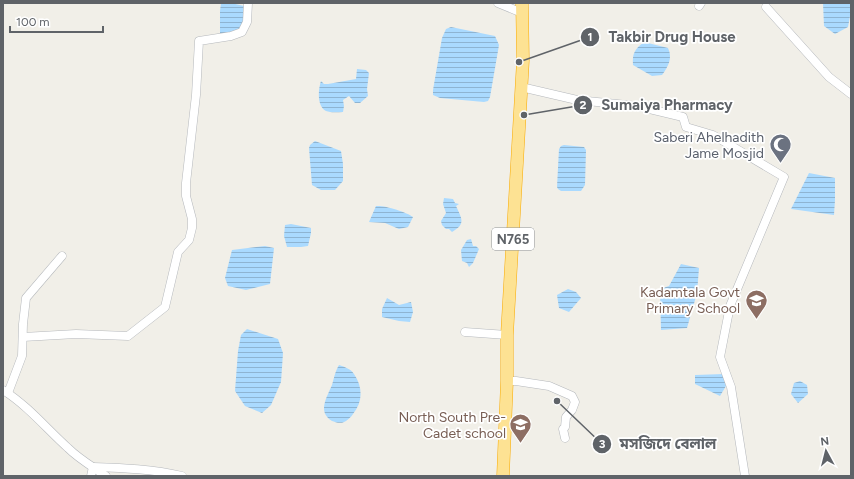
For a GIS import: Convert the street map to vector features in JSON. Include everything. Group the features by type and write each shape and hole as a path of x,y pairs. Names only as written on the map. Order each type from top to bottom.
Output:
{"highway":[{"name":"N765","path":"503,476 507,382 507,334 523,60 522,8"}],"street":[{"path":"23,337 76,334 128,336 165,307 178,252 189,240 192,228 192,219 186,196 186,183 196,95 199,41 231,36 242,32 247,22 248,3"},
{"path":"498,3 522,8"},
{"path":"765,4 792,37 829,77 851,94"},
{"path":"521,87 577,100 637,106 683,117 686,127 713,135 784,177 730,306 720,357 731,387 745,476"},
{"path":"62,256 26,298 22,356 6,392 31,410 69,450 106,476"},
{"path":"465,332 507,334"},
{"path":"507,382 516,381 549,386 572,396 575,402 572,410 566,417 565,428 563,430 565,438"},
{"path":"91,476 93,467"},
{"path":"93,467 129,468 171,473 182,476"}],"water":[{"path":"221,3 231,3 244,6 243,27 233,34 220,36"},
{"path":"823,3 851,3 848,27 835,34 824,26"},
{"path":"451,27 495,36 499,45 488,101 484,102 440,98 433,95 442,38 446,29"},
{"path":"644,42 668,48 670,59 662,75 652,76 633,65 633,57 635,52"},
{"path":"357,69 366,70 369,73 367,89 368,96 360,103 355,103 349,96 343,100 343,112 332,112 323,109 320,102 319,93 321,81 324,84 328,84 356,79"},
{"path":"315,141 341,151 343,181 335,190 321,190 312,185 309,148"},
{"path":"564,145 584,147 586,150 585,185 581,191 561,191 557,187 559,149"},
{"path":"809,173 835,178 834,215 791,209"},
{"path":"444,198 453,199 455,203 459,204 456,206 462,221 461,224 452,232 442,225 441,221 446,213 443,204"},
{"path":"376,206 395,209 413,217 408,227 399,229 385,223 369,222"},
{"path":"291,224 311,228 308,246 287,247 284,236 285,225"},
{"path":"471,239 473,246 476,246 479,249 473,263 469,267 467,263 462,261 461,250 467,240"},
{"path":"265,246 274,248 270,284 246,290 228,286 225,278 232,250"},
{"path":"681,264 699,268 697,293 687,328 661,330 660,289 669,286"},
{"path":"568,289 576,292 581,298 569,312 559,308 557,295"},
{"path":"387,298 399,305 411,302 413,312 410,322 382,317 382,309"},
{"path":"247,329 278,339 283,353 281,382 271,405 262,413 245,406 235,391 238,351 241,335"},
{"path":"339,365 348,368 353,372 359,384 361,394 359,405 349,419 341,423 332,421 327,417 324,409 324,404"},
{"path":"724,374 726,386 720,396 695,384 695,375"},
{"path":"800,381 807,385 808,394 798,403 791,394 794,383"}],"place":[{"name":"Takbir Drug House","path":"519,62"},
{"name":"Sumaiya Pharmacy","path":"524,115"},
{"name":"Saberi Ahelhadith Jame Mosjid","path":"780,164"},
{"name":"Kadamtala Govt Primary School","path":"756,320"},
{"name":"মসজিদে বেলাল","path":"557,401"},
{"name":"North South Pre- Cadet school","path":"521,444"}]}
